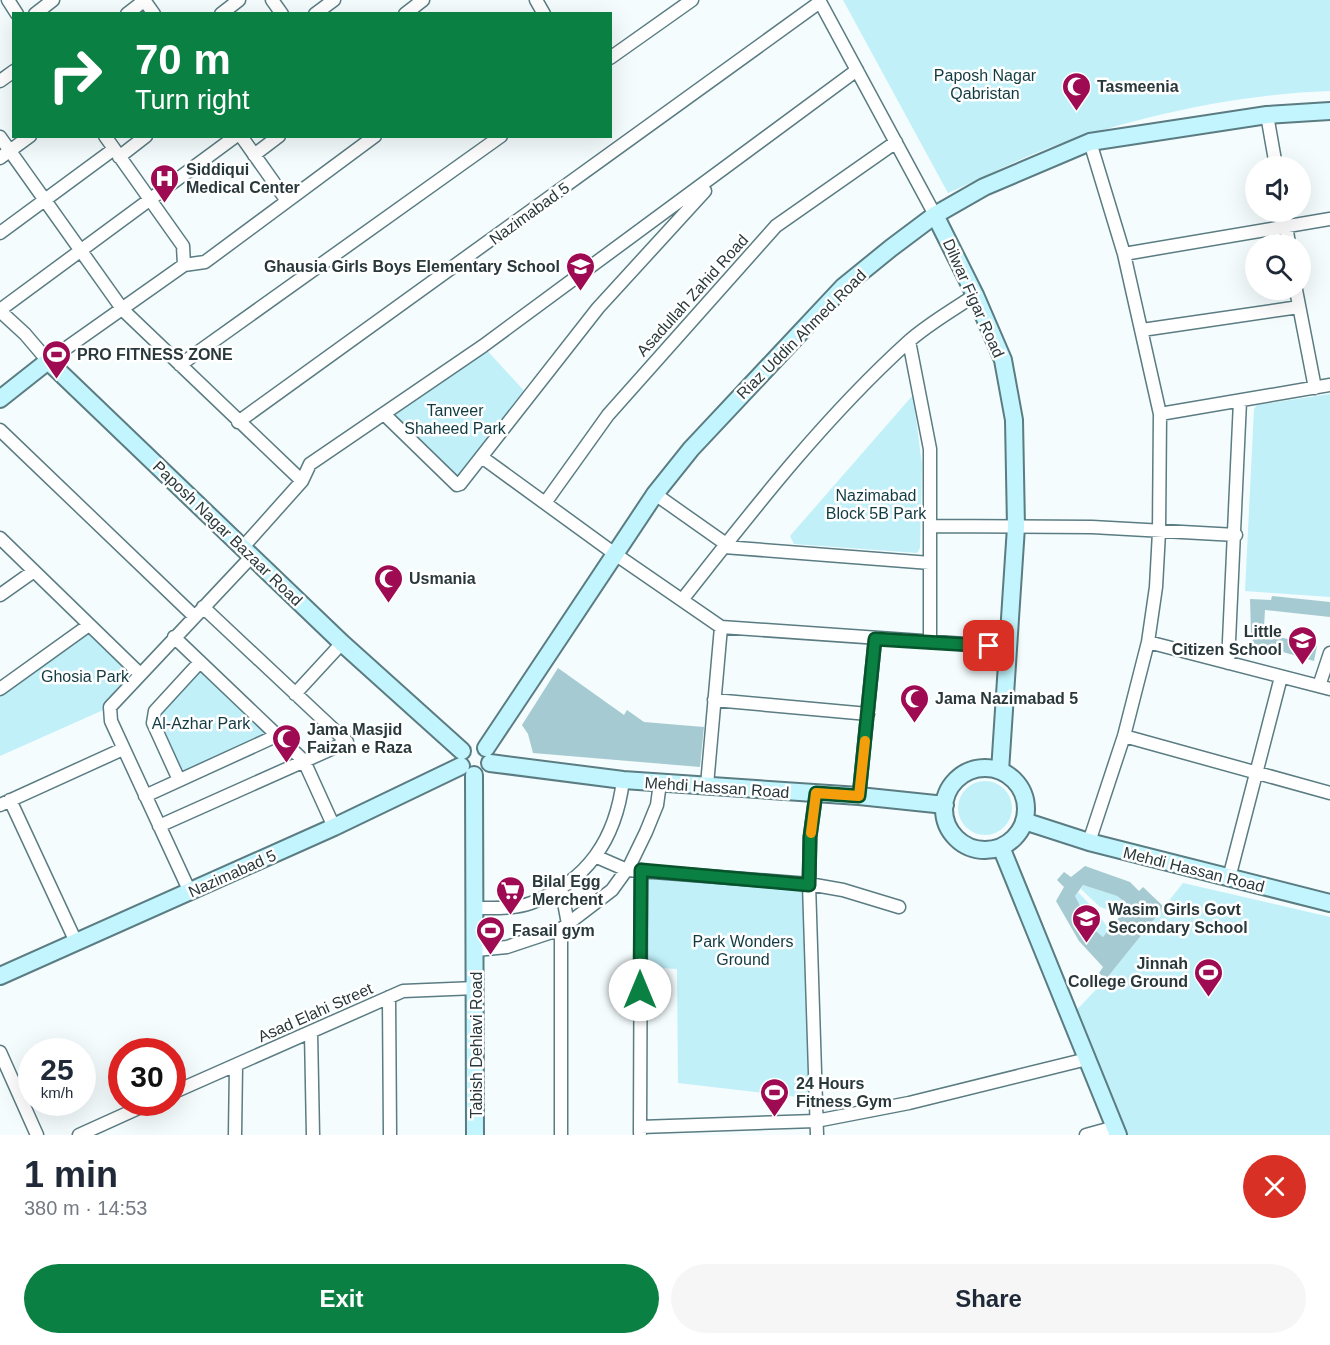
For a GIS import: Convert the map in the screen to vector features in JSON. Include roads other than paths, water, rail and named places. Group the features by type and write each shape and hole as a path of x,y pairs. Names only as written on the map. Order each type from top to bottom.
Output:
{"street":[{"path":"0,5 7,0"},
{"path":"38,12 53,0"},
{"path":"129,12 144,0"},
{"path":"318,12 333,0"},
{"path":"612,57 692,0"},
{"name":"Dilwar Figar Road","path":"819,1 935,215 975,295 1005,370 1014,420 1017,527 1000,771"},
{"name":"Nazimabad 5","path":"237,422 819,1"},
{"path":"190,892 123,749 111,721 110,707 198,612 302,482 310,464 483,346 722,172 857,70"},
{"name":"Riaz Uddin Ahmed Road","path":"488,755 655,494 691,449 843,287 935,215 984,187 1090,142 1267,115 1330,111"},
{"path":"1267,115 1274,156"},
{"path":"0,137 5,155 45,200 123,310 302,482"},
{"path":"5,155 27,138"},
{"path":"106,138 183,246 184,265"},
{"path":"0,233 45,200 143,138"},
{"path":"0,311 233,138"},
{"path":"243,138 287,201"},
{"path":"254,155 276,138"},
{"path":"0,399 48,361 184,265 205,262 372,138"},
{"path":"180,365 498,138"},
{"name":"Asadullah Zahid Road","path":"545,503 608,415 777,226 896,142"},
{"path":"1089,842 1124,736 1148,642 1156,587 1159,532 1160,414 1124,254 1090,142"},
{"path":"384,414 457,485 483,458 528,395 598,308 722,172"},
{"path":"1124,254 1330,219"},
{"path":"1286,222 1288,234"},
{"path":"682,600 802,452 909,341 975,295"},
{"path":"1298,300 1315,388"},
{"path":"1142,330 1299,307"},
{"name":"Paposh Nagar Bazaar Road","path":"0,311 26,334 48,361 466,764"},
{"path":"909,341 930,448 930,642"},
{"path":"1160,414 1330,385"},
{"path":"1228,663 1236,535 1240,401"},
{"path":"0,430 198,612 295,694 347,742 159,826"},
{"path":"483,458 615,555 721,627 1008,647"},
{"path":"655,494 725,546 930,563"},
{"path":"930,526 1092,527 1236,535"},
{"path":"0,537 140,674"},
{"path":"0,595 34,571"},
{"path":"0,688 89,625"},
{"path":"707,785 721,627"},
{"path":"174,637 304,761 334,827"},
{"path":"859,796 875,639"},
{"path":"1148,642 1324,687 1330,653"},
{"path":"295,694 342,643"},
{"path":"179,780 153,723 155,711 200,662"},
{"path":"1229,878 1281,677"},
{"path":"714,700 868,714"},
{"path":"144,796 276,736"},
{"path":"1124,736 1330,793"},
{"name":"Mehdi Hassan Road","path":"466,764 474,744 488,755 623,780 859,796 945,805"},
{"path":"76,942 5,802 123,749"},
{"path":"466,764 484,772 488,755"},
{"name":"Nazimabad 5","path":"0,976 334,827 466,764"},
{"name":"Tabish Dehlavi Road","path":"466,764 476,908 475,1135"},
{"path":"976,769 1000,771 1018,784 1024,797 1024,821 1018,834 1001,847 984,850 970,847 960,841 950,830 945,805 948,791 963,775 976,769"},
{"path":"476,908 530,903 561,887 597,856 614,827 620,808 623,780"},
{"path":"476,950 507,947 564,926 612,890 627,870 646,832 657,805 660,783"},
{"path":"816,793 810,837 809,885 817,1135"},
{"name":"Mehdi Hassan Road","path":"1024,821 1089,842 1330,903"},
{"path":"1001,847 1117,1131 1086,1135"},
{"path":"597,856 627,870 809,885 843,890 899,907"},
{"path":"641,870 640,1131 816,1121 909,1103 1087,1059"},
{"path":"561,887 564,926 561,1135"},
{"name":"Asad Elahi Street","path":"186,1087 403,991 476,988"},
{"path":"389,997 390,1135"},
{"path":"311,1032 313,1135"},
{"path":"0,1052 3,1068 38,1135"},
{"path":"235,1135 236,1065"},
{"path":"79,1135 121,1116"}],"place":[{"name":"Tasmeenia","path":"1076,112"},
{"name":"Siddiqui Medical Center","path":"165,204"},
{"name":"Ghausia Girls Boys Elementary School","path":"581,292"},
{"name":"PRO FITNESS ZONE","path":"56,380"},
{"name":"Usmania","path":"388,604"},
{"name":"Little Citizen School","path":"1303,666"},
{"name":"Jama Nazimabad 5","path":"914,724"},
{"name":"Jama Masjid Faizan e Raza","path":"286,764"},
{"name":"Bilal Egg Merchent","path":"511,916"},
{"name":"Wasim Girls Govt Secondary School","path":"1087,944"},
{"name":"Fasail gym","path":"491,956"},
{"name":"Jinnah College Ground","path":"1209,998"},
{"name":"24 Hours Fitness Gym","path":"775,1118"}],"park label":[{"name":"Paposh Nagar Qabristan","path":"985,84"},
{"name":"Tanveer Shaheed Park","path":"455,419"},
{"name":"Nazimabad Block 5B Park","path":"876,504"},
{"name":"Ghosia Park","path":"85,676"},
{"name":"Al-Azhar Park","path":"201,723"},
{"name":"Park Wonders Ground","path":"743,950"}]}
